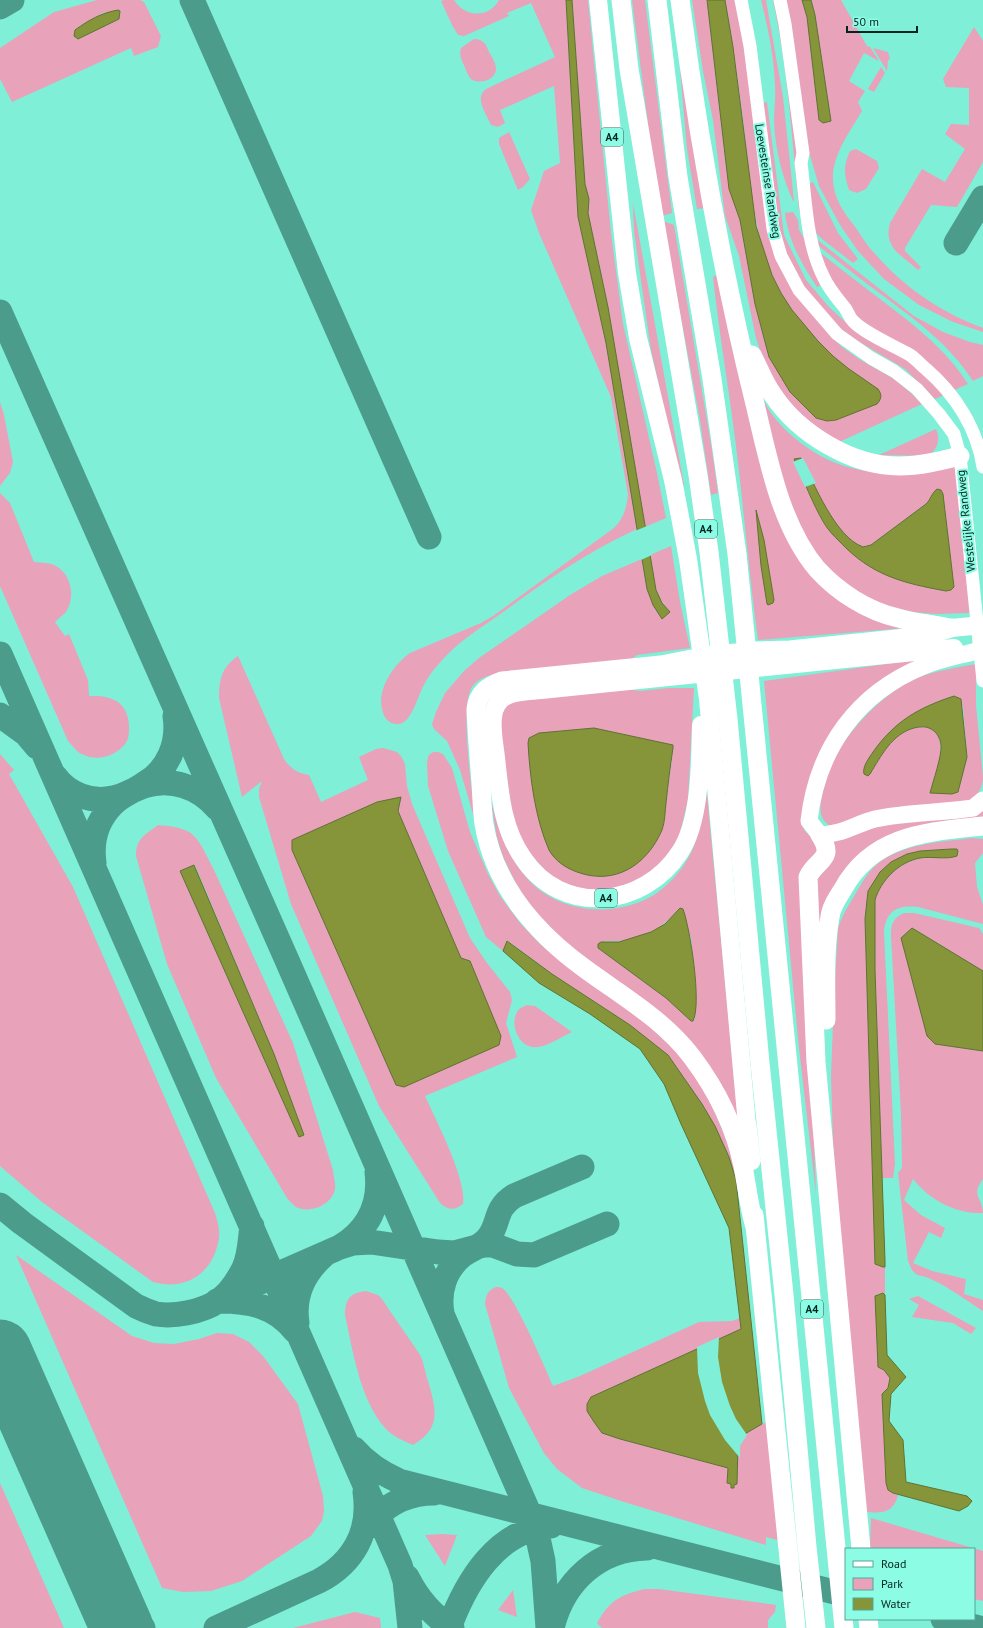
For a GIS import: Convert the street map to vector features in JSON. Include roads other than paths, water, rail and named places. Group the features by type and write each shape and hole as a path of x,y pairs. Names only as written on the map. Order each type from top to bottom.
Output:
{"highway":[{"name":"A4","path":"598,0 627,273 638,338 672,480 688,559 700,640 708,707 747,1125 755,1227 796,1628"},
{"name":"A4","path":"621,0 629,69 698,475 709,552 728,727 816,1628"},
{"name":"A4","path":"657,0 678,177 712,379 737,554 844,1628"},
{"path":"680,0 704,162 738,329 765,446 778,492 794,532 809,558 818,569 837,588 870,609 897,618 951,628 983,625"},
{"path":"738,329 773,396 796,422 833,447 851,457 868,462 894,466 928,463 960,456"},
{"name":"A4","path":"777,658 924,636 951,628"},
{"name":"A4","path":"700,640 700,734 697,800 692,826 681,851 664,872 649,884 618,897 601,899 583,896 564,892 550,885 523,859 506,824 501,801 492,727 495,707 503,698 512,694 678,669 707,656 777,658 954,653"},
{"name":"A4","path":"678,669 614,670 502,681 485,690 477,702 476,709 484,824 491,850 501,875 516,901 545,937 583,968 647,1012 682,1045 702,1071 720,1102 734,1135 743,1166 749,1206 755,1227"},
{"name":"A4","path":"823,1137 827,944 830,915 836,901 847,881 861,865 878,850 897,841 913,836 978,829"},
{"name":"A4","path":"820,835 825,844 825,856 822,861 810,872 808,877 816,1062 861,1548"}],"main road":[{"path":"983,648 954,653 926,665 887,685 865,703 848,721 835,740 823,762 811,804 809,821 820,835 836,834 874,820 893,816 973,808 983,800"}],"street":[{"name":"Loevesteinse Randweg","path":"741,0 750,46 773,229 782,256 798,290 837,334 871,358 894,371 917,389 954,434 960,456"},
{"path":"780,0 785,24 803,153 801,163 811,243 816,260 833,294 846,309 852,321 912,357 936,378 959,405 970,425 982,459 960,456"},
{"name":"Westelijke Randweg","path":"960,456 983,681"}],"water":[{"path":"566,0 572,0 585,184 589,199 588,213 608,307 656,590 662,603 670,612 662,619 653,605 647,589 606,343 578,217"},
{"path":"707,0 725,0 733,47 756,226 772,275 792,310 818,341 849,369 878,389 881,396 877,404 836,420 827,421 816,418 790,392 769,357 755,304 740,220 729,189"},
{"path":"802,0 811,0 815,15 831,121 823,123 819,120 807,17"},
{"path":"118,10 120,11 119,19 78,39 74,36 75,30 90,20 106,13"},
{"path":"801,458 826,508 835,521 843,532 863,547 871,545 926,504 937,489 941,490 943,494 954,587 951,590 946,591 901,581 876,570 852,553 829,531 820,515 794,459"},
{"path":"756,510 764,540 774,600 773,603 768,605 761,566"},
{"path":"954,696 961,699 967,757 958,792 952,794 930,793 939,762 941,745 940,739 936,733 925,727 914,728 899,735 888,746 870,774 868,776 864,774 865,766 873,752 881,741 899,724 929,705"},
{"path":"594,728 673,745 664,824 656,842 639,862 617,874 604,876 591,876 577,872 565,866 551,854 544,838 537,811 532,784 528,743 529,738 539,733"},
{"path":"401,797 398,811 461,958 470,961 501,1036 499,1045 404,1087 396,1085 292,850 292,840 377,802"},
{"path":"957,849 957,856 948,858 920,858 905,863 886,879 875,900 875,970 885,1261 885,1267 883,1267 875,1264 865,919 868,891 880,872 891,862 907,854 920,851"},
{"path":"194,865 274,1054 304,1135 299,1137 180,871"},
{"path":"680,908 683,909 686,919 694,965 696,999 693,1021 691,1021 666,998 598,948 598,944 601,942 619,942 651,932 665,924"},
{"path":"912,928 983,971 983,1051 935,1044 927,1036 901,938"},
{"path":"507,941 552,974 630,1025 668,1055 702,1104 715,1126 729,1157 736,1180 762,1424 743,1435 738,1445 737,1484 734,1485 734,1488 731,1488 731,1484 727,1483 728,1468 602,1433 587,1411 587,1404 591,1397 741,1329 729,1228 664,1084 640,1049 590,1014 539,983 503,951"},
{"path":"883,1293 885,1295 887,1355 906,1377 891,1394 889,1421 903,1440 906,1482 967,1496 972,1501 968,1506 959,1511 893,1493 888,1490 886,1483 882,1394 888,1388 890,1378 884,1370 878,1367 875,1296"}]}
